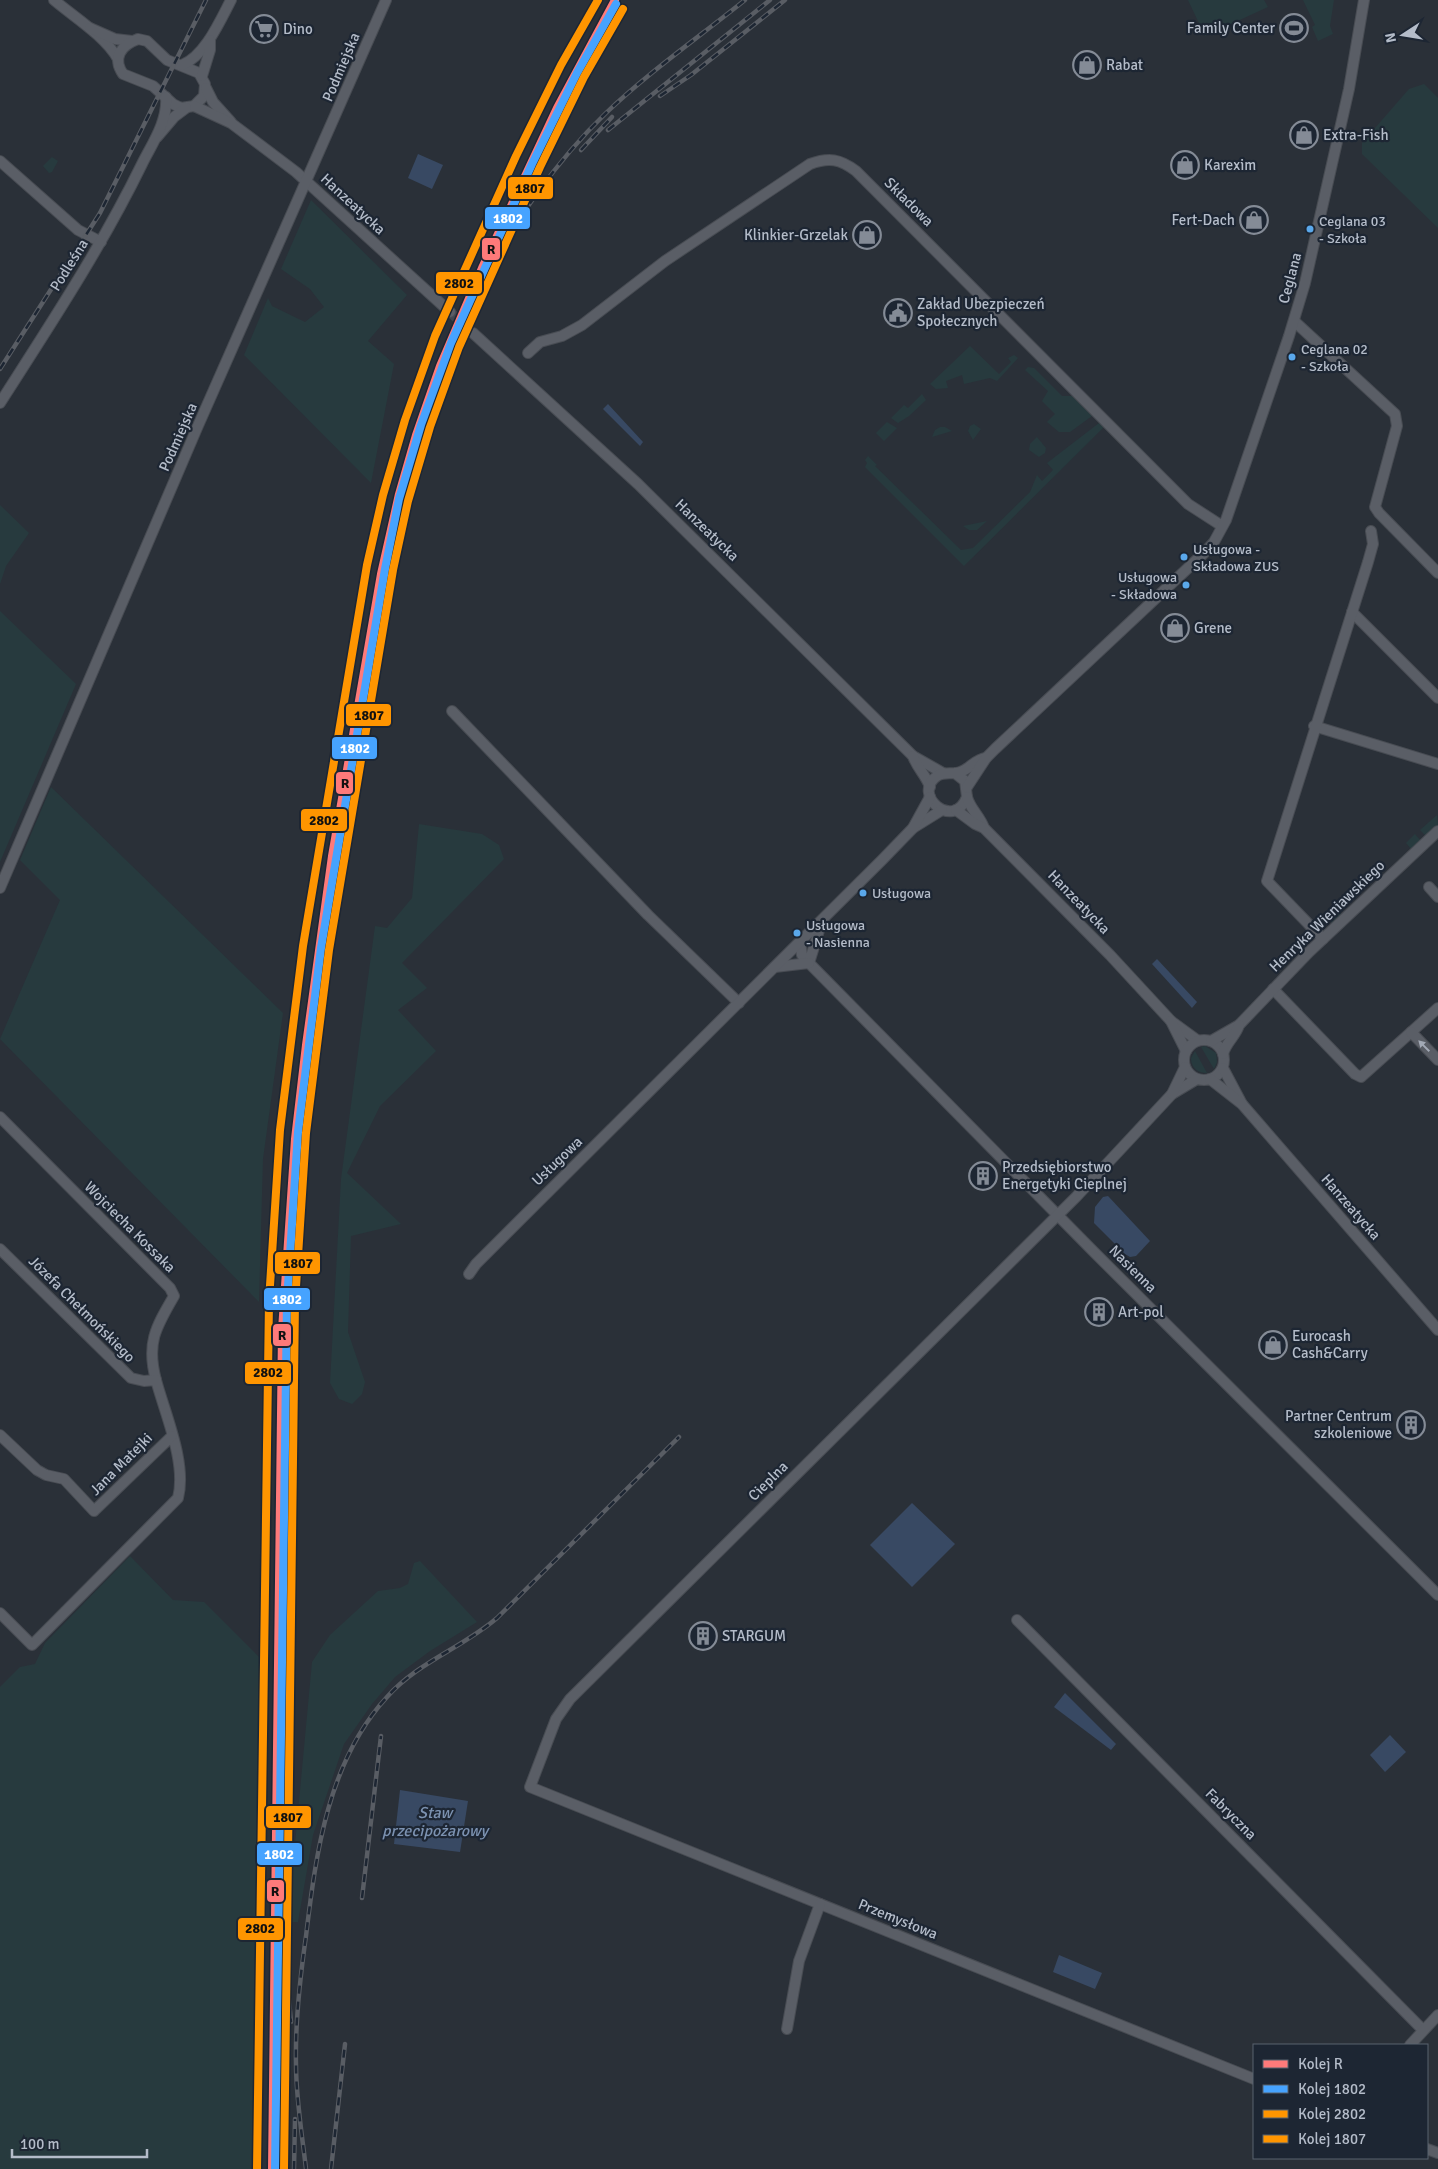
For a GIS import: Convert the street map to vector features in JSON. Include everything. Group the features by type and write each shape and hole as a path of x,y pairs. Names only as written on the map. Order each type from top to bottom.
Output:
{"street":[{"path":"54,0 90,28 110,47 118,59"},
{"path":"182,65 195,57 210,40 231,0"},
{"name":"Podmiejska","path":"0,888 114,621 386,0"},
{"name":"Ceglana","path":"1222,526 1231,509 1294,321 1314,246 1349,89 1364,0"},
{"path":"90,28 115,39 147,41 168,60 192,68 202,76 210,50 210,40"},
{"path":"118,59 121,49 132,41"},
{"name":"Hanzeatycka","path":"118,59 120,69 125,76 153,86 177,106 190,107 231,123"},
{"name":"Hanzeatycka","path":"202,76 213,102 231,123 307,182 450,312"},
{"name":"Podleśna","path":"156,137 174,117 204,96 206,88"},
{"name":"Podleśna","path":"0,403 101,242 156,137 165,112 166,97"},
{"name":"Składowa","path":"528,353 540,342 562,336 582,325 665,261 810,164 823,159 835,159 856,170 1188,504 1222,526"},
{"path":"0,161 78,230 101,242"},
{"path":"1294,321 1395,414 1397,426 1375,506 1379,513 1436,567"},
{"name":"Hanzeatycka","path":"473,332 638,484 912,756 943,773"},
{"path":"967,792 961,776 943,773 935,778 930,792 933,803 942,810 956,810 963,805 967,792 986,758 1204,553 1214,542 1222,526"},
{"path":"1323,939 1267,881 1314,726 1373,544 1371,531"},
{"path":"1352,612 1438,698"},
{"path":"452,711 648,915 739,1003"},
{"path":"1314,726 1438,764"},
{"name":"Hanzeatycka","path":"912,756 926,777 930,792"},
{"path":"955,774 964,770 975,761 986,758"},
{"name":"Usługowa","path":"913,828 930,792"},
{"name":"Hanzeatycka","path":"967,792 970,806 980,818 984,828"},
{"name":"Usługowa","path":"469,1274 476,1264 523,1216 776,967 913,828 942,810"},
{"name":"Hanzeatycka","path":"956,810 975,824 984,828 1171,1021 1198,1040"},
{"name":"Henryka Wieniawskiego","path":"1211,1040 1238,1025 1323,939 1438,831"},
{"path":"1429,887 1438,897"},
{"name":"Usługowa","path":"809,963 814,941 823,920"},
{"path":"800,942 802,955 809,963"},
{"path":"776,967 809,963"},
{"name":"Nasienna","path":"809,963 1057,1215 1438,1595"},
{"path":"1273,989 1355,1074 1361,1077 1438,1008"},
{"name":"Hanzeatycka","path":"1171,1021 1186,1051"},
{"name":"Henryka Wieniawskiego","path":"1223,1054 1225,1046 1235,1034 1238,1025"},
{"path":"1411,1032 1438,1060"},
{"path":"1057,1215 1172,1094 1197,1079 1210,1079 1223,1068 1223,1054 1219,1046 1211,1040 1198,1040 1186,1051 1185,1067 1172,1094"},
{"path":"1185,1067 1197,1079"},
{"name":"Hanzeatycka","path":"1223,1068 1242,1104"},
{"name":"Hanzeatycka","path":"1210,1079 1242,1104 1438,1330"},
{"name":"Wojciecha Kossaka","path":"0,1117 170,1288 174,1296 154,1336 150,1350 156,1380"},
{"name":"Cieplna","path":"530,1787 556,1719 570,1698 1057,1215"},
{"name":"Józefa Chełmońskiego","path":"0,1249 131,1378 144,1382 156,1380"},
{"path":"0,1613 32,1645 178,1498 182,1484 181,1472 156,1380"},
{"name":"Jana Matejki","path":"0,1436 37,1470 64,1479 94,1511 172,1436"},
{"name":"Fabryczna","path":"1018,1620 1423,2030"},
{"name":"Przemysłowa","path":"530,1787 1253,2079"},
{"path":"787,2029 799,1961 820,1904"},
{"path":"1411,2044 1438,2015"}],"green space":[{"path":"1188,0 1264,0 1268,7 1205,36"},
{"path":"1303,0 1334,0 1330,26 1333,34 1318,41 1312,27 1315,25"},
{"path":"1424,84 1438,98 1438,228 1362,154 1362,143 1409,89"},
{"path":"52,157 58,161 52,172 49,173 43,166"},
{"path":"311,200 407,295 368,341 394,364 371,483 244,355 268,298 272,306 305,322 324,307 310,289 281,269"},
{"path":"970,346 999,374 1011,362 1008,358 1014,355 1018,358 997,381 990,378 964,384 962,375 946,381 948,388 936,389 930,384"},
{"path":"1028,367 1034,368 1062,396 1072,396 1092,416 1070,432 1059,432 1047,422 1055,414 1042,401 1048,391 1025,370"},
{"path":"922,394 926,400 909,416 898,423 891,418 904,405 908,408"},
{"path":"887,422 897,428 884,441 876,433"},
{"path":"1099,423 1104,427 964,566 865,467 867,463 865,460 868,456 877,465 875,466 961,550 973,548 1030,492 1037,475 1042,481 1053,470 1047,463"},
{"path":"974,424 981,429 973,440 968,431 970,426"},
{"path":"945,427 952,431 932,437 935,430"},
{"path":"1037,437 1046,448 1045,453 1039,457 1029,450 1030,444"},
{"path":"0,505 29,533 6,566 0,584"},
{"path":"987,521 977,530 969,530 963,526"},
{"path":"0,611 76,684 0,862"},
{"path":"51,787 283,1013 263,1159 259,1302 0,1039 60,900 20,860"},
{"path":"1437,815 1438,825 1426,836 1420,830"},
{"path":"419,824 482,834 499,845 504,859 402,963 427,988 398,1010 436,1051 380,1106 347,1173 401,1224 351,1236 348,1332 365,1382 362,1394 352,1404 339,1399 330,1383 341,1179 375,926 387,928 412,898"},
{"path":"1415,834 1421,841 1411,849 1406,843"},
{"path":"1335,910 1341,914 1332,924 1329,916"},
{"path":"1205,1046 1216,1053 1217,1062 1214,1069 1201,1047"},
{"path":"1195,1051 1207,1073 1198,1071 1192,1065 1191,1058"},
{"path":"130,1556 173,1600 204,1602 259,1657 260,1893 254,2169 0,2169 0,1687 20,1667 35,1664 45,1643"},
{"path":"420,1561 477,1622 430,1651 395,1677 372,1704 344,1744 313,1835 298,1922 291,1922 291,1887 312,1662 330,1635 378,1591 400,1588 408,1584 414,1563"}],"water":[{"path":"418,154 443,165 432,189 408,178"},
{"path":"608,404 643,442 640,446 603,409"},
{"path":"1157,959 1197,1002 1192,1008 1152,964"},
{"path":"1108,1196 1150,1241 1136,1256 1130,1257 1125,1254 1094,1223 1095,1207 1103,1197"},
{"path":"912,1503 955,1544 912,1587 870,1545"},
{"path":"1065,1693 1116,1744 1111,1750 1054,1707"},
{"path":"1390,1735 1406,1752 1385,1772 1370,1755"},
{"name":"Staw przecipożarowy","path":"400,1790 468,1801 460,1852 394,1844"},
{"path":"1059,1955 1102,1973 1095,1989 1053,1972"}],"tunnel":[{"path":"450,312 473,333"}],"railway":[{"path":"0,369 100,213 206,0"},
{"path":"481,286 506,240 536,194 588,131 639,83 745,0"},
{"path":"608,130 770,0"},
{"path":"660,96 691,75 785,0"},
{"path":"581,150 612,117"},
{"path":"306,2169 296,2077 296,2032 300,1984 320,1841 338,1779 351,1750 367,1722 399,1685 412,1674 497,1618 679,1437"},
{"path":"362,1898 381,1736"},
{"path":"282,1923 291,2022"},
{"path":"331,2169 345,2044"},
{"path":"294,2169 295,2119"}],"rail line":[{"name":"2802","path":"257,2169 269,1301 280,1130 303,946 367,565 383,495 405,420 435,336 516,156 561,65 598,0"},
{"name":"R","path":"272,2169 282,1330 295,1139 332,856 381,574 399,494 416,435 440,366 482,268 557,108 615,0"},
{"name":"1802","path":"275,2169 287,1301 298,1132 321,948 385,569 399,499 421,425 451,343 532,164 577,73 616,4"},
{"name":"1807","path":"284,2169 295,1302 306,1133 329,950 393,570 408,501 430,427 459,347 540,167 584,77 623,9"}],"place":[{"name":"Family Center","path":"1294,28"},
{"name":"Dino","path":"264,29"},
{"name":"Rabat","path":"1087,65"},
{"name":"Extra-Fish","path":"1304,135"},
{"name":"Karexim","path":"1185,165"},
{"name":"Fert-Dach","path":"1254,220"},
{"name":"Ceglana 03 - Szkoła","path":"1310,229"},
{"name":"Klinkier-Grzelak","path":"867,235"},
{"name":"Zakład Ubezpieczeń Społecznych","path":"898,313"},
{"name":"Ceglana 02 - Szkoła","path":"1292,357"},
{"name":"Usługowa - Składowa ZUS","path":"1184,557"},
{"name":"Usługowa - Składowa","path":"1186,585"},
{"name":"Grene","path":"1175,628"},
{"name":"Usługowa","path":"863,893"},
{"name":"Usługowa - Nasienna","path":"797,933"},
{"name":"Przedsiębiorstwo Energetyki Cieplnej","path":"983,1176"},
{"name":"Art-pol","path":"1099,1312"},
{"name":"Eurocash Cash&Carry","path":"1273,1345"},
{"name":"Partner Centrum szkoleniowe","path":"1411,1425"},
{"name":"STARGUM","path":"703,1636"}]}
